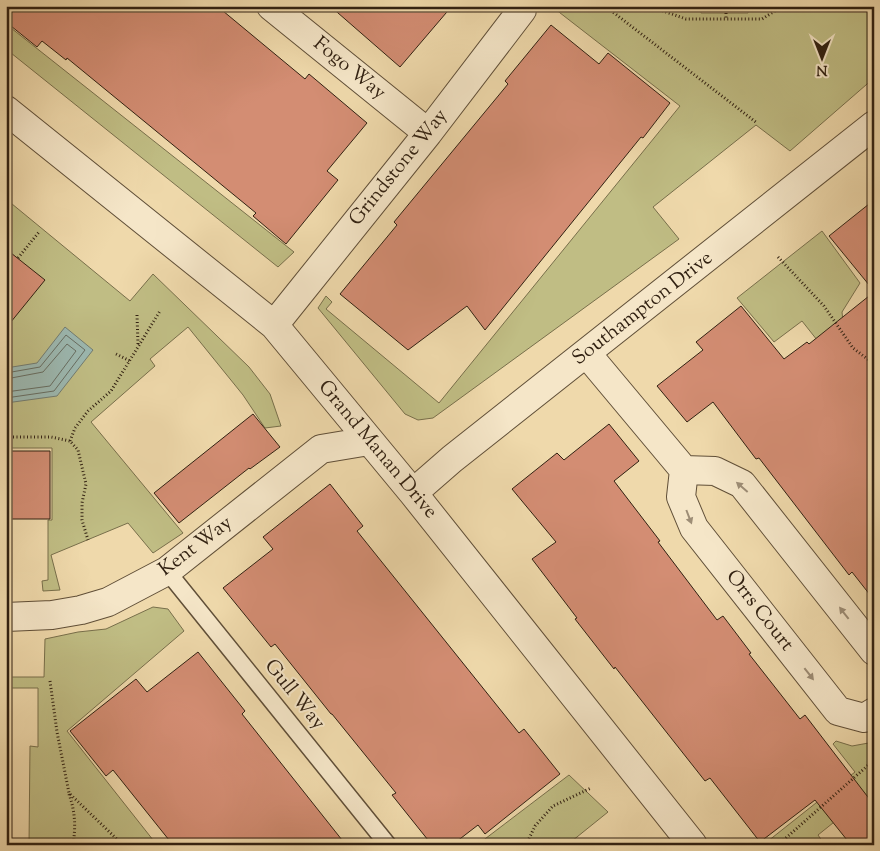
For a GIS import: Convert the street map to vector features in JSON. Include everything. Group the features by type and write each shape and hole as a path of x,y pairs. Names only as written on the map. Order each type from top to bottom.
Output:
{"street":[{"name":"Fogo Way","path":"271,6 428,132"},
{"name":"Grindstone Way","path":"274,325 428,132 522,10"},
{"name":"Grand Manan Drive","path":"6,110 274,325 414,493 693,845"},
{"name":"Southampton Drive","path":"414,493 452,460 588,354 874,125"},
{"path":"588,354 684,470 715,472 742,484 874,651"},
{"name":"Kent Way","path":"6,617 52,615 81,610 108,602 167,571 321,450 369,441"},
{"name":"Orrs Court","path":"684,470 682,497 694,528 718,559 838,711 864,718 874,712"}],"lane":[{"name":"Gull Way","path":"167,571 388,845"}],"path":[{"path":"604,6 757,122"},
{"path":"649,6 686,19 762,19 782,6"},
{"path":"726,6 726,19"},
{"path":"18,258 39,232"},
{"path":"778,257 824,306 853,348 874,364"},
{"path":"70,441 75,428 88,411 110,391 160,311"},
{"path":"137,315 138,345"},
{"path":"116,354 130,361"},
{"path":"6,436 51,438 70,441 78,450 86,484 82,503 82,520 88,540"},
{"path":"50,680 57,732 74,811 75,831 73,845"},
{"path":"778,845 874,760"},
{"path":"526,845 535,826 553,806 591,788"},
{"path":"69,793 124,845"}],"shaded area":[{"path":"558,6 701,6 701,13 748,13 748,6 874,6 874,78 790,151 756,125 653,207 679,239 433,418 418,420 405,414 318,308 326,296 332,302 326,309 439,403 680,106 555,9"},
{"path":"6,24 294,252 278,267 6,49"},
{"path":"6,199 130,301 153,274 249,367 270,394 281,426 265,428 243,395 188,327 150,359 155,366 91,422 183,533 153,553 128,523 51,555 60,590 43,591 42,581 48,580 48,520 52,520 52,448 6,448"},
{"path":"822,231 860,283 842,312 844,331 874,412 802,321 774,342 737,298"},
{"path":"153,607 168,609 184,631 67,731 157,845 29,845 30,746 38,747 38,688 6,688 6,677 44,677 45,639 78,632 106,629"},
{"path":"836,741 852,746 874,742 874,790 818,835 825,845 763,845 855,772 833,744"},
{"path":"569,775 608,812 567,845 477,845"}],"water":[{"path":"65,327 93,350 57,396 6,403 6,368 37,363"}],"building":[{"path":"6,6 217,6 305,79 309,74 367,123 327,171 338,180 286,244 253,216 256,213 67,58 66,60 42,41 37,47 6,22"},
{"path":"330,6 452,6 400,67"},
{"path":"551,25 599,64 608,53 670,103 485,330 467,306 408,350 340,294 397,225 394,222 508,84 505,81"},
{"path":"874,200 874,291 829,236"},
{"path":"6,249 45,280 6,328"},
{"path":"874,292 874,600 852,572 849,575 759,458 756,459 713,402 687,422 657,386 703,350 696,342 741,306 784,359 807,342 809,344"},
{"path":"253,414 280,447 249,468 179,523 154,493"},
{"path":"609,424 639,461 614,481 717,620 723,616 751,653 749,654 800,719 805,715 874,805 874,845 851,845 815,800 760,842 710,778 705,781 615,667 614,669 532,559 556,542 512,489 557,453 564,460"},
{"path":"6,451 50,451 50,519 6,519"},
{"path":"330,484 363,526 357,531 519,733 524,729 560,774 485,834 478,825 452,845 432,845 392,795 396,793 332,714 275,644 271,647 223,588 273,549 263,537"},
{"path":"198,652 245,711 242,714 346,845 173,845 113,770 106,776 70,731 136,679 147,692"}]}
